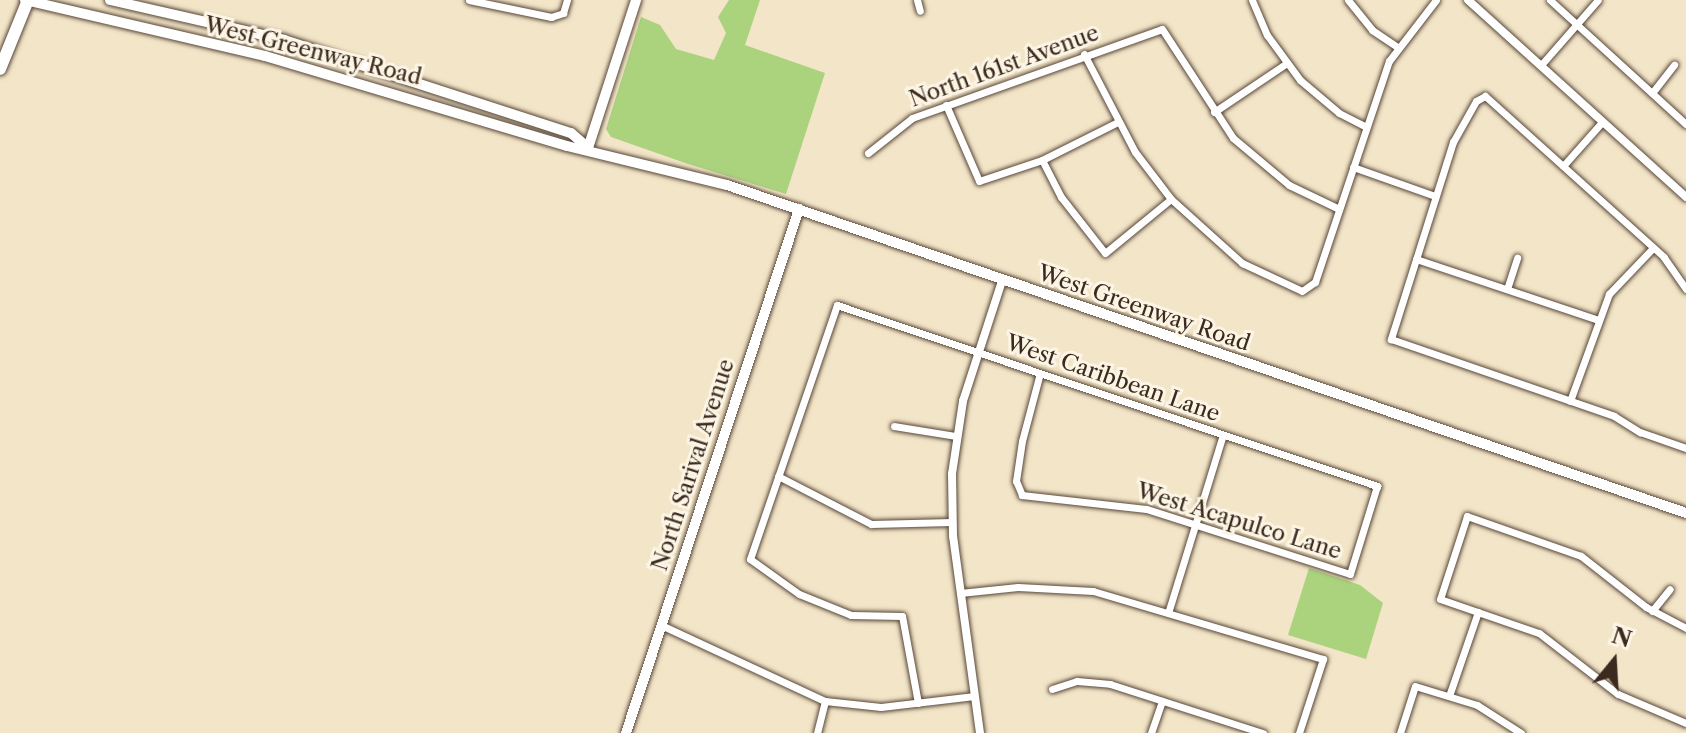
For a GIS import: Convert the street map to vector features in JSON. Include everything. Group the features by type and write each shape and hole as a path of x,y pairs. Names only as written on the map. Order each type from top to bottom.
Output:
{"highway":[{"path":"0,69 27,0"}],"main road":[{"name":"West Greenway Road","path":"27,0 265,56 567,146 588,148 799,209 1686,513"},
{"name":"West Greenway Road","path":"110,0 284,40 571,133 588,148"},
{"path":"588,148 636,0"},
{"name":"North Sarival Avenue","path":"626,733 799,209"}],"street":[{"path":"469,0 517,14 560,17 567,0"},
{"path":"917,0 920,11"},
{"path":"1252,0 1287,63 1315,95 1366,127"},
{"path":"1348,0 1372,30 1396,46"},
{"path":"1084,54 1118,122 1171,199 1242,263 1274,282 1310,289 1396,46 1436,0"},
{"path":"1468,0 1686,197"},
{"path":"1550,0 1686,124"},
{"path":"1541,65 1598,0"},
{"name":"North 161st Avenue","path":"868,153 902,123 1084,54 1162,29 1214,112"},
{"path":"1287,63 1214,112 1257,161 1289,185 1339,209"},
{"path":"1652,93 1674,65"},
{"path":"1686,287 1653,248 1485,96 1464,118 1435,196 1391,339 1570,401 1686,448"},
{"path":"946,105 978,184 1042,160 1118,122"},
{"path":"1563,166 1602,122"},
{"path":"1042,160 1061,197 1105,253 1171,199"},
{"path":"1353,167 1435,196"},
{"path":"1570,401 1609,294 1653,248"},
{"path":"1507,289 1517,258"},
{"path":"1416,259 1598,320"},
{"path":"980,733 952,522 956,436 978,351 1002,281"},
{"name":"West Caribbean Lane","path":"778,476 837,305 1377,486 1350,574"},
{"name":"West Acapulco Lane","path":"1040,373 1022,441 1016,481 1022,495 1121,504 1197,522 1350,574"},
{"path":"894,426 956,436"},
{"path":"1169,610 1223,435"},
{"path":"918,703 902,616 851,615 799,594 750,559 778,476 871,524 952,522"},
{"path":"1686,628 1652,611 1581,556 1467,516 1440,599 1539,633 1618,694 1686,723"},
{"path":"960,593 1057,587 1169,610 1323,659 1299,733"},
{"path":"1652,611 1670,589"},
{"path":"1449,696 1478,612"},
{"path":"661,625 825,701 881,707 974,696"},
{"path":"1052,689 1077,681 1099,683 1263,733"},
{"path":"1400,733 1415,686 1504,718 1521,733"},
{"path":"817,733 825,701"},
{"path":"1151,733 1162,701"}],"green space":[{"path":"729,0 760,0 745,45 825,73 786,194 611,137 606,129 641,17 660,25 676,49 714,60 726,33 718,17"},
{"path":"1309,568 1360,585 1383,603 1366,659 1288,635"}]}
